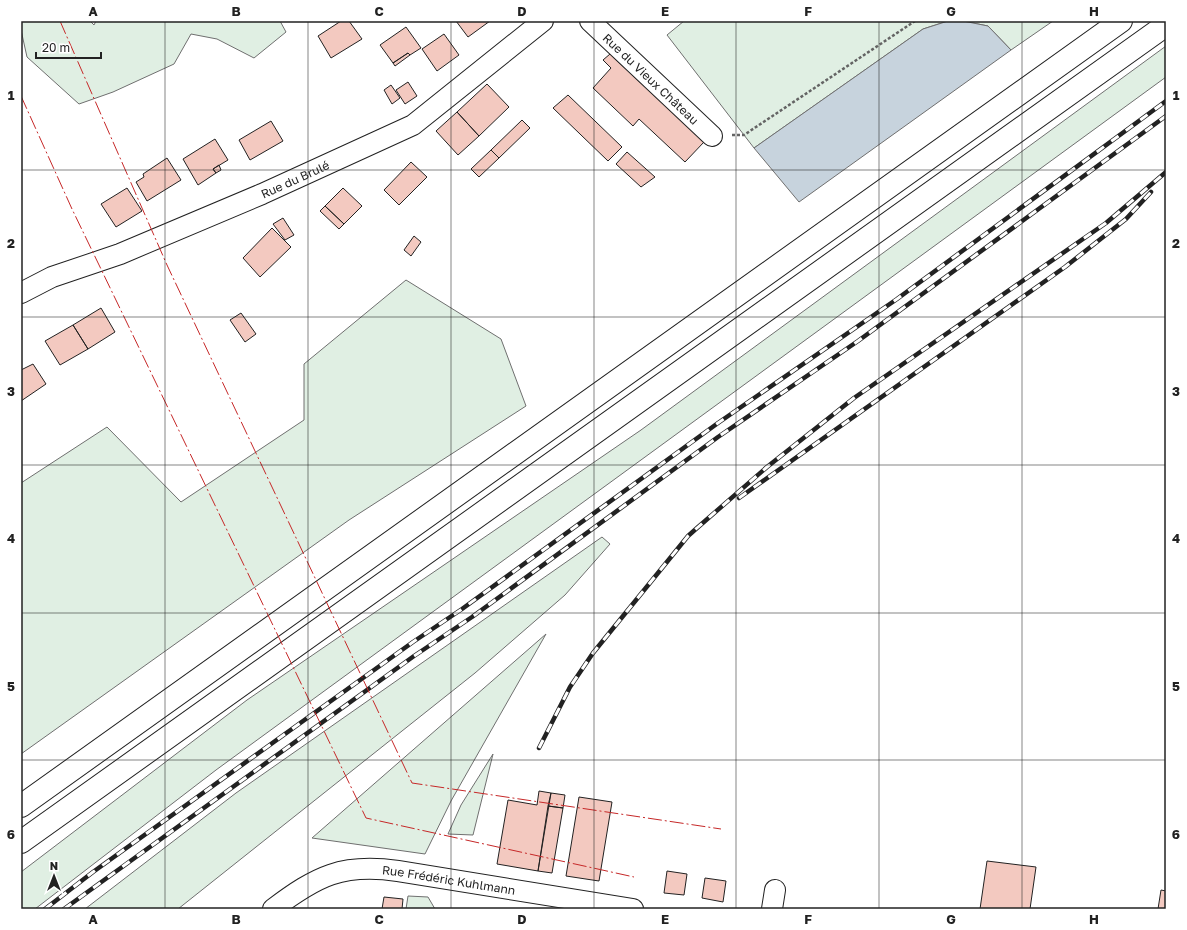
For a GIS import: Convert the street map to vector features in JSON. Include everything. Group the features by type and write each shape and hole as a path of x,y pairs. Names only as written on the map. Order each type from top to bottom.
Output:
{"highway":[{"path":"21,806 1121,21"},
{"path":"21,842 1166,25"}],"street":[{"name":"Rue du Brulé","path":"21,293 52,277 134,248 262,194 414,125 543,21"},
{"name":"Rue du Vieux Château","path":"590,21 712,136"},
{"name":"Rue Frédéric Kuhlmann","path":"274,909 300,889 319,878 341,871 363,868 398,871 633,909"}],"path":[{"path":"712,136 744,135 915,21"}],"green space":[{"path":"21,21 90,21 94,25 96,21 280,21 286,32 254,58 217,39 191,34 174,64 113,92 79,104 27,57 21,30"},
{"path":"684,21 948,21 923,29 754,148 667,35"},
{"path":"963,21 1053,21 1011,50 988,26"},
{"path":"1166,46 1166,77 216,770 35,909 21,909 21,872 247,700 641,430"},
{"path":"406,280 501,339 526,406 349,520 21,754 21,483 107,427 181,502 304,420 304,364"},
{"path":"602,537 610,544 565,595 475,673 178,909 85,909 236,793"},
{"path":"546,634 451,801 425,854 312,838"},
{"path":"493,754 473,835 448,834 461,805"},
{"path":"408,896 428,897 435,909 406,909"}],"shaded area":[{"path":"948,21 963,21 988,26 1011,50 799,202 754,148 923,29"}],"building":[{"path":"341,21 349,21 362,39 331,58 318,36"},
{"path":"456,21 490,21 468,37"},
{"path":"406,27 421,48 410,55 408,53 393,63 380,45"},
{"path":"444,34 459,55 437,71 422,49"},
{"path":"408,53 410,55 395,66 393,63"},
{"path":"610,54 704,142 685,162 639,119 633,126 593,88 611,68 603,60"},
{"path":"408,82 417,96 405,104 396,90"},
{"path":"487,84 509,107 479,136 457,112"},
{"path":"391,85 400,98 392,104 384,90"},
{"path":"568,95 622,147 608,161 553,108"},
{"path":"457,112 479,136 458,155 436,131"},
{"path":"522,120 530,128 499,158 491,150"},
{"path":"271,121 283,141 250,160 239,140"},
{"path":"215,139 228,160 213,169 216,173 198,185 183,159"},
{"path":"491,150 499,158 479,177 471,169"},
{"path":"627,152 655,177 641,187 616,164"},
{"path":"167,158 181,180 147,201 136,182 144,177 143,174"},
{"path":"411,162 427,177 399,205 384,190"},
{"path":"219,165 221,170 216,173 213,169"},
{"path":"127,188 142,211 116,227 101,204"},
{"path":"343,188 362,206 344,224 325,206"},
{"path":"325,206 344,224 339,229 320,211"},
{"path":"283,218 294,235 285,240 273,224"},
{"path":"272,228 291,247 260,277 243,258"},
{"path":"414,236 421,242 411,256 404,250"},
{"path":"101,308 115,332 88,349 73,325"},
{"path":"241,313 256,334 245,342 230,320"},
{"path":"73,325 88,349 60,365 45,341"},
{"path":"33,364 46,384 21,401 21,370"},
{"path":"539,791 551,793 538,871 497,864 508,800 537,805"},
{"path":"551,793 565,795 563,808 548,806"},
{"path":"579,797 612,802 599,881 566,876"},
{"path":"548,806 563,808 552,873 538,871"},
{"path":"987,861 1036,867 1030,909 980,909"},
{"path":"667,871 687,874 684,895 664,893"},
{"path":"705,878 726,881 723,902 702,898"},
{"path":"1161,890 1166,891 1166,909 1158,909"},
{"path":"384,897 403,899 402,909 382,909"}],"railway":[{"path":"45,909 93,872 413,642 462,609 718,423 897,299 1166,101"},
{"path":"64,909 414,656 472,617 718,437 858,341 1166,116"},
{"path":"539,748 570,687 593,653 688,536 767,467 854,398 1106,223 1166,172"},
{"path":"739,498 1065,267 1126,219 1151,192"}],"power":[{"path":"60,21 167,265 412,783 721,829"},
{"path":"21,96 72,209 366,818 634,877"}]}
